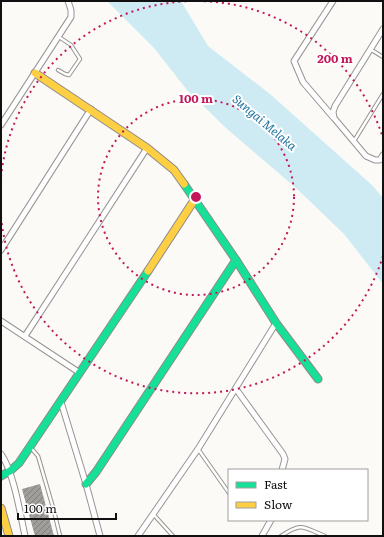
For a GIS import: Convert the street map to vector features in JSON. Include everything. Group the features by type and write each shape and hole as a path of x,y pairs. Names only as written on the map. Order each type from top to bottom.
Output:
{"street":[{"path":"1,125 71,17 71,10 68,1"},
{"path":"333,1 294,61 303,82 366,156 374,160 380,160 383,155"},
{"path":"334,118 333,112 335,106 383,29"},
{"path":"35,73 91,109 147,148 174,170 236,260 276,323 318,379"},
{"path":"1,250 91,109"},
{"path":"26,336 147,148"},
{"path":"1,476 19,464 195,199"},
{"path":"86,484 96,472 236,260"},
{"path":"1,320 80,373"},
{"path":"138,536 198,449 276,323"},
{"path":"236,389 284,454 285,459 282,469"},
{"path":"61,402 100,536"},
{"path":"1,454 10,471 26,536"},
{"path":"1,508 9,536"},
{"path":"265,535 271,521"}],"lane":[{"path":"58,37 71,45 80,59 69,75 58,70"},
{"path":"370,49 383,57"},
{"path":"354,141 383,94"},
{"path":"30,447 38,456 60,536"},
{"path":"198,449 228,492"},
{"path":"153,514 173,536"},
{"path":"281,536 296,527 304,527 325,536"}],"water":[{"name":"Sungai Melaka","path":"107,1 181,1 208,46 270,94 373,186 383,198 383,284 344,234 296,188 226,128 187,90 154,48"}],"building":[{"path":"40,484 54,536 35,536 22,489"}],"traffic: fast":[{"path":"184,184 236,260 276,323 318,379"},
{"path":"86,484 96,472 236,260"},
{"path":"1,476 10,471 19,463 148,271"}],"traffic: slow":[{"path":"35,73 147,148 174,170 184,184"},
{"path":"148,271 195,199"},
{"path":"1,508 9,536"}]}
